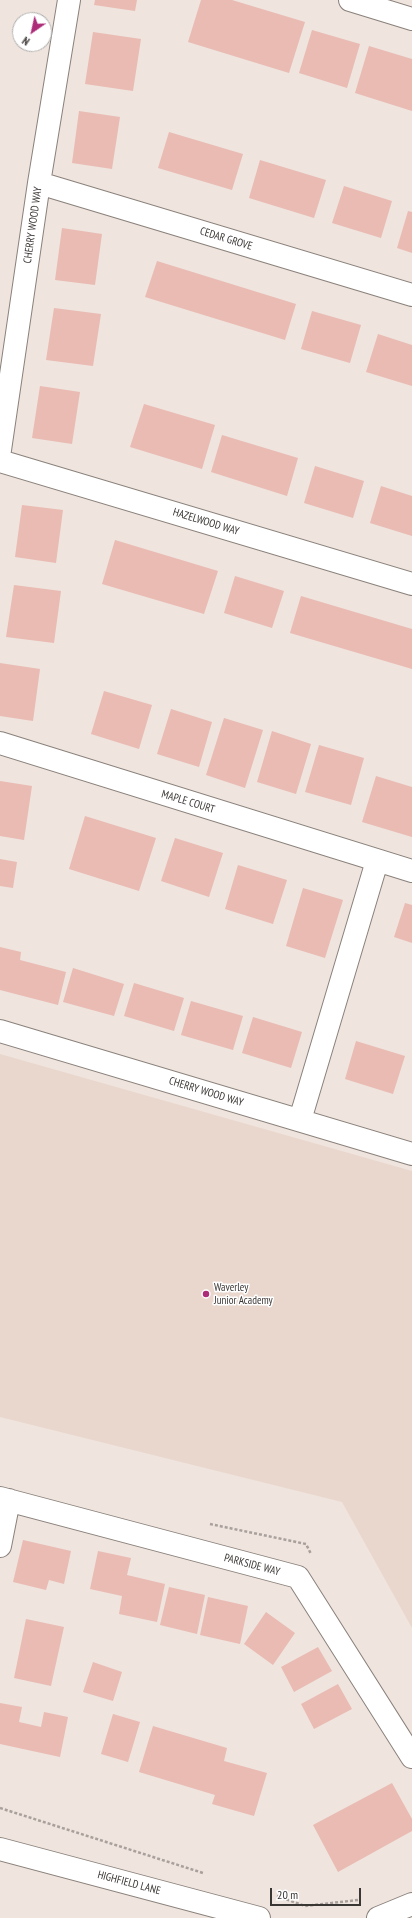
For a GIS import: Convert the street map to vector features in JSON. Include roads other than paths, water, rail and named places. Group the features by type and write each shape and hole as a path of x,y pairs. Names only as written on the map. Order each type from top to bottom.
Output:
{"street":[{"name":"CHERRY WOOD WAY","path":"0,450 39,183 69,0"},
{"path":"350,0 412,19"},
{"name":"CEDAR GROVE","path":"39,183 412,295"},
{"name":"HAZELWOOD WAY","path":"0,461 412,584"},
{"name":"MAPLE COURT","path":"0,743 412,871"},
{"path":"300,1120 377,861"},
{"name":"CHERRY WOOD WAY","path":"0,1031 412,1154"},
{"path":"0,1546 4,1499"},
{"name":"PARKSIDE WAY","path":"4,1499 298,1578 412,1756"},
{"name":"HIGHFIELD LANE","path":"0,1849 259,1918"},
{"path":"378,1918 412,1904"}],"place":[{"name":"Waverley Junior Academy","path":"206,1294"}]}
